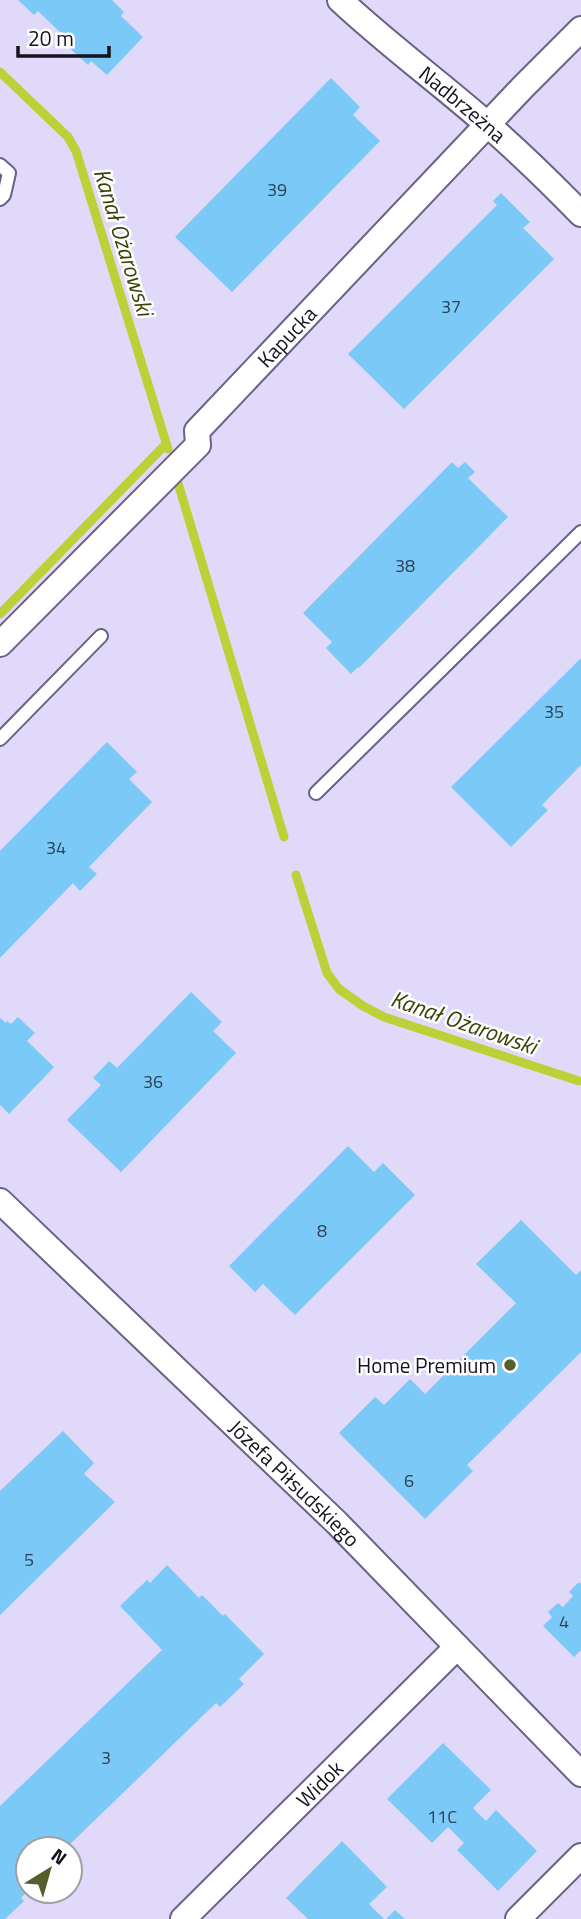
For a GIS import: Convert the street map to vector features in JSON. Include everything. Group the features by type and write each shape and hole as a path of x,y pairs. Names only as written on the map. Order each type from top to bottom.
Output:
{"street":[{"name":"Nadbrzeżna","path":"340,0 488,124 581,214"},
{"name":"Kapucka","path":"0,644 198,445 197,431 581,29"},
{"name":"Józefa Piłsudskiego","path":"0,1201 337,1522 581,1774"},
{"name":"Widok","path":"183,1919 457,1647"},
{"path":"518,1919 581,1856"}],"lane":[{"path":"0,165 9,173 4,195 0,199"},
{"path":"316,793 581,532"},
{"path":"0,739 101,636"}],"building":[{"path":"18,0 112,0 124,12 121,16 143,37 107,75 91,61 88,65 62,41 65,37 38,11 34,15"},
{"path":"331,78 360,107 353,115 380,141 232,292 175,237"},
{"path":"501,193 530,222 523,228 554,259 404,409 348,354 497,205 493,201"},
{"path":"452,462 458,468 465,462 475,472 468,478 508,517 351,674 326,648 332,642 303,613"},
{"path":"581,658 581,765 542,805 548,810 511,847 451,787"},
{"path":"107,742 137,772 129,779 152,802 89,867 97,874 80,891 73,883 0,958 0,851"},
{"path":"191,992 222,1022 213,1031 236,1053 121,1172 67,1120 101,1085 93,1078 109,1061 117,1068"},
{"path":"18,1017 35,1033 27,1041 54,1067 9,1114 0,1105 0,1018 11,1024"},
{"path":"348,1146 374,1172 383,1163 415,1195 295,1315 263,1284 255,1292 229,1266"},
{"name":"Home Premium","path":"521,1220 576,1275 581,1270 581,1352 467,1465 473,1471 425,1519 339,1433 375,1397 384,1405 410,1379 425,1394 516,1303 476,1264"},
{"path":"63,1431 94,1463 84,1474 115,1502 0,1615 0,1491"},
{"path":"167,1565 199,1598 202,1595 223,1616 225,1614 264,1654 239,1679 244,1684 220,1707 216,1703 79,1835 14,1835 14,1905 20,1905 5,1919 0,1919 0,1806 162,1650 120,1606 147,1580 150,1583"},
{"path":"579,1582 581,1650 574,1657 543,1626 552,1617 548,1612 558,1603 563,1607 573,1596 569,1592"},
{"path":"443,1743 491,1790 473,1808 486,1821 496,1810 537,1851 498,1891 457,1850 464,1843 448,1827 432,1843 387,1799"},
{"path":"342,1841 387,1887 369,1904 384,1919 308,1919 286,1898"},
{"path":"395,1910 405,1919 386,1919"}],"waterway":[{"name":"Kanał Ożarowski","path":"0,72 68,137 76,151 168,449"},
{"path":"0,614 166,444"},
{"name":"Kanał Ożarowski","path":"175,473 284,837"},
{"name":"Kanał Ożarowski","path":"296,875 327,973 339,989 384,1017 579,1081"}],"place":[{"name":"Home Premium","path":"510,1365"}]}
